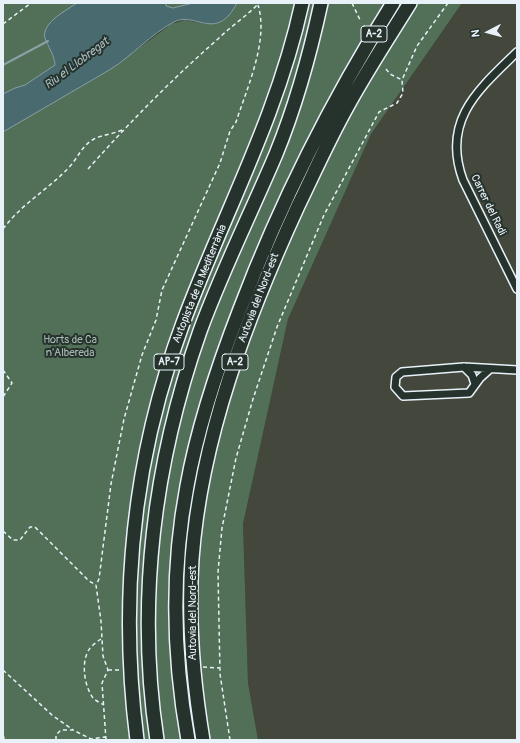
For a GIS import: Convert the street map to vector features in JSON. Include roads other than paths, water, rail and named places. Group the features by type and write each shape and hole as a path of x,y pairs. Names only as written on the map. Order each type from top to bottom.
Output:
{"highway":[{"name":"Autopista de la Mediterrània","path":"137,740 129,646 129,585 138,494 149,437 166,372 183,323 270,114 291,48 302,3"},
{"name":"Autopista de la Mediterrània","path":"157,740 150,683 148,615 153,535 158,494 167,446 184,382 201,330 289,121 314,37 321,3"},
{"name":"Autovia del Nord-est","path":"188,740 178,661 177,575 187,486 204,416 227,343 264,245 308,151 334,102 393,3"},
{"name":"Autovia del Nord-est","path":"203,740 194,679 192,648 192,558 205,471 226,391 241,346 276,253 320,160 364,77 410,3"}],"street":[{"name":"Carrer del Radi","path":"517,52 478,90 470,101 461,122 457,145 463,180 517,289"},
{"path":"490,369 480,378 469,393 403,396 395,387 396,377 402,372 464,367 517,370"},
{"path":"464,367 472,374 475,384"}],"water":[{"name":"Riu el Llobregat","path":"77,3 166,3 166,6 173,8 193,3 237,3 229,15 214,24 190,20 174,22 158,32 111,69 3,132 3,94 25,85 55,65 53,55 46,41 46,29 54,19"}],"waterway":[{"path":"3,65 48,41"}],"park label":[{"name":"Horts de Ca n'Albereda","path":"70,346"}]}
